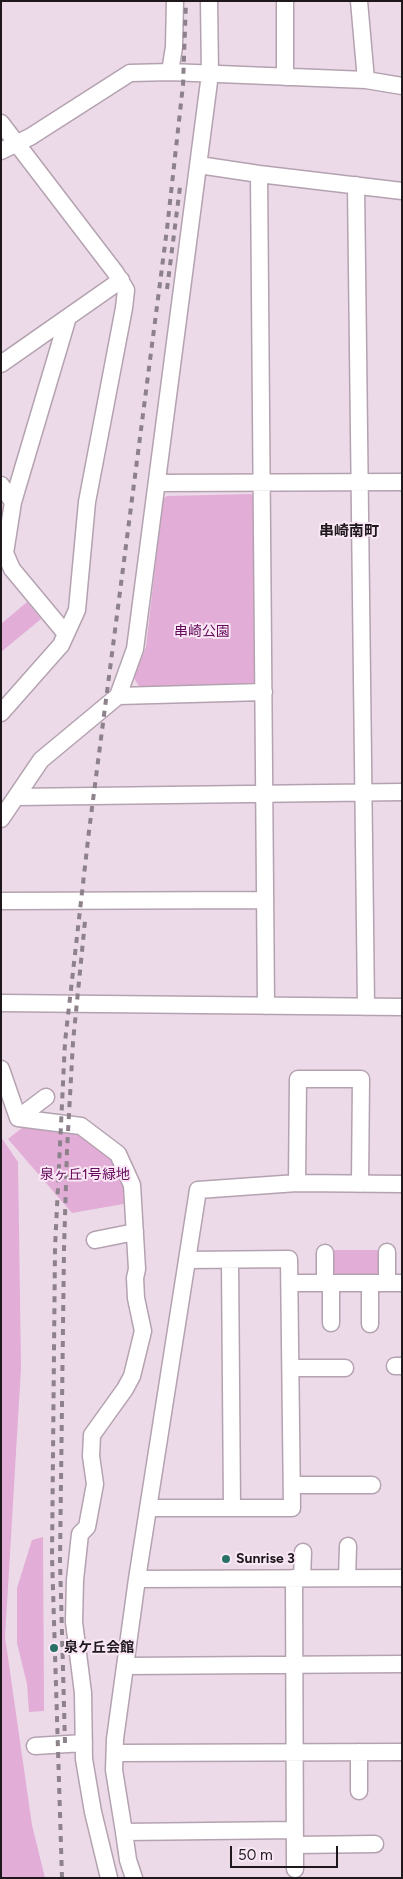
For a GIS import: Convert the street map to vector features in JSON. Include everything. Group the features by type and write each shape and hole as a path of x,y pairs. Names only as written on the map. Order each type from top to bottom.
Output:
{"street":[{"path":"170,72 174,47 175,1"},
{"path":"1,818 42,760 118,696 136,649 210,74 210,1"},
{"path":"285,1 285,77"},
{"path":"359,1 366,80"},
{"path":"1,151 30,137 130,73 170,72 366,80 402,86"},
{"path":"1,123 121,280 126,290 87,502 77,610 61,645 1,713"},
{"path":"199,165 402,191"},
{"path":"259,174 266,1006"},
{"path":"356,185 358,483 366,1007"},
{"path":"1,364 121,280"},
{"path":"66,634 12,569 3,555 13,502 68,318"},
{"path":"157,483 402,482"},
{"path":"1,485 13,502"},
{"path":"118,696 264,692"},
{"path":"16,797 402,792"},
{"path":"1,901 265,900"},
{"path":"1,1004 402,1007"},
{"path":"1,1069 18,1118"},
{"path":"297,1183 298,1079 361,1079 360,1184"},
{"path":"18,1118 46,1097"},
{"path":"18,1118 81,1126 118,1154 132,1185 137,1269 135,1278 136,1298 143,1331 132,1376 125,1389 92,1435 92,1456 96,1484 90,1504 87,1527 80,1534 75,1580 74,1622 83,1693 84,1759 93,1812 109,1878"},
{"path":"134,1878 128,1860 114,1770 115,1754 137,1579 198,1190 297,1183 402,1184"},
{"path":"96,1240 135,1232"},
{"path":"370,1324 386,1283 387,1252"},
{"path":"325,1253 331,1323"},
{"path":"148,1508 292,1508 289,1259 187,1260"},
{"path":"230,1260 232,1508"},
{"path":"290,1283 386,1283"},
{"path":"291,1368 345,1368"},
{"path":"292,1485 372,1485"},
{"path":"348,1546 348,1578"},
{"path":"295,1869 294,1665 298,1578 303,1552"},
{"path":"137,1579 402,1578"},
{"path":"126,1666 402,1664"},
{"path":"35,1746 84,1743"},
{"path":"359,1752 359,1791"},
{"path":"115,1754 402,1752"},
{"path":"124,1832 295,1838 375,1844"}],"green space":[{"name":"串崎公園","path":"251,494 255,498 257,680 251,686 140,688 134,678 146,647 163,499 167,496"},
{"path":"27,602 41,619 1,652 1,624"},
{"name":"泉ヶ丘1号緑地","path":"27,1124 83,1132 115,1156 129,1203 72,1213 8,1139"},
{"path":"1,1137 18,1162 21,1368 5,1637 32,1825 45,1878 1,1878"},
{"path":"329,1250 381,1250 381,1276 332,1278"},
{"path":"43,1537 44,1711 29,1712 27,1684 17,1643 17,1588 32,1540"}],"railway":[{"path":"62,1878 52,1557 55,1248 65,1042 89,831 167,229 183,85 186,1"},
{"path":"167,289 180,187"},
{"path":"65,1743 60,1560 64,1249 73,1042 85,921"}],"place":[{"name":"Sunrise 3","path":"226,1559"},
{"name":"泉ケ丘会館","path":"54,1648"}],"district":[{"name":"串崎南町","path":"349,532"}]}
